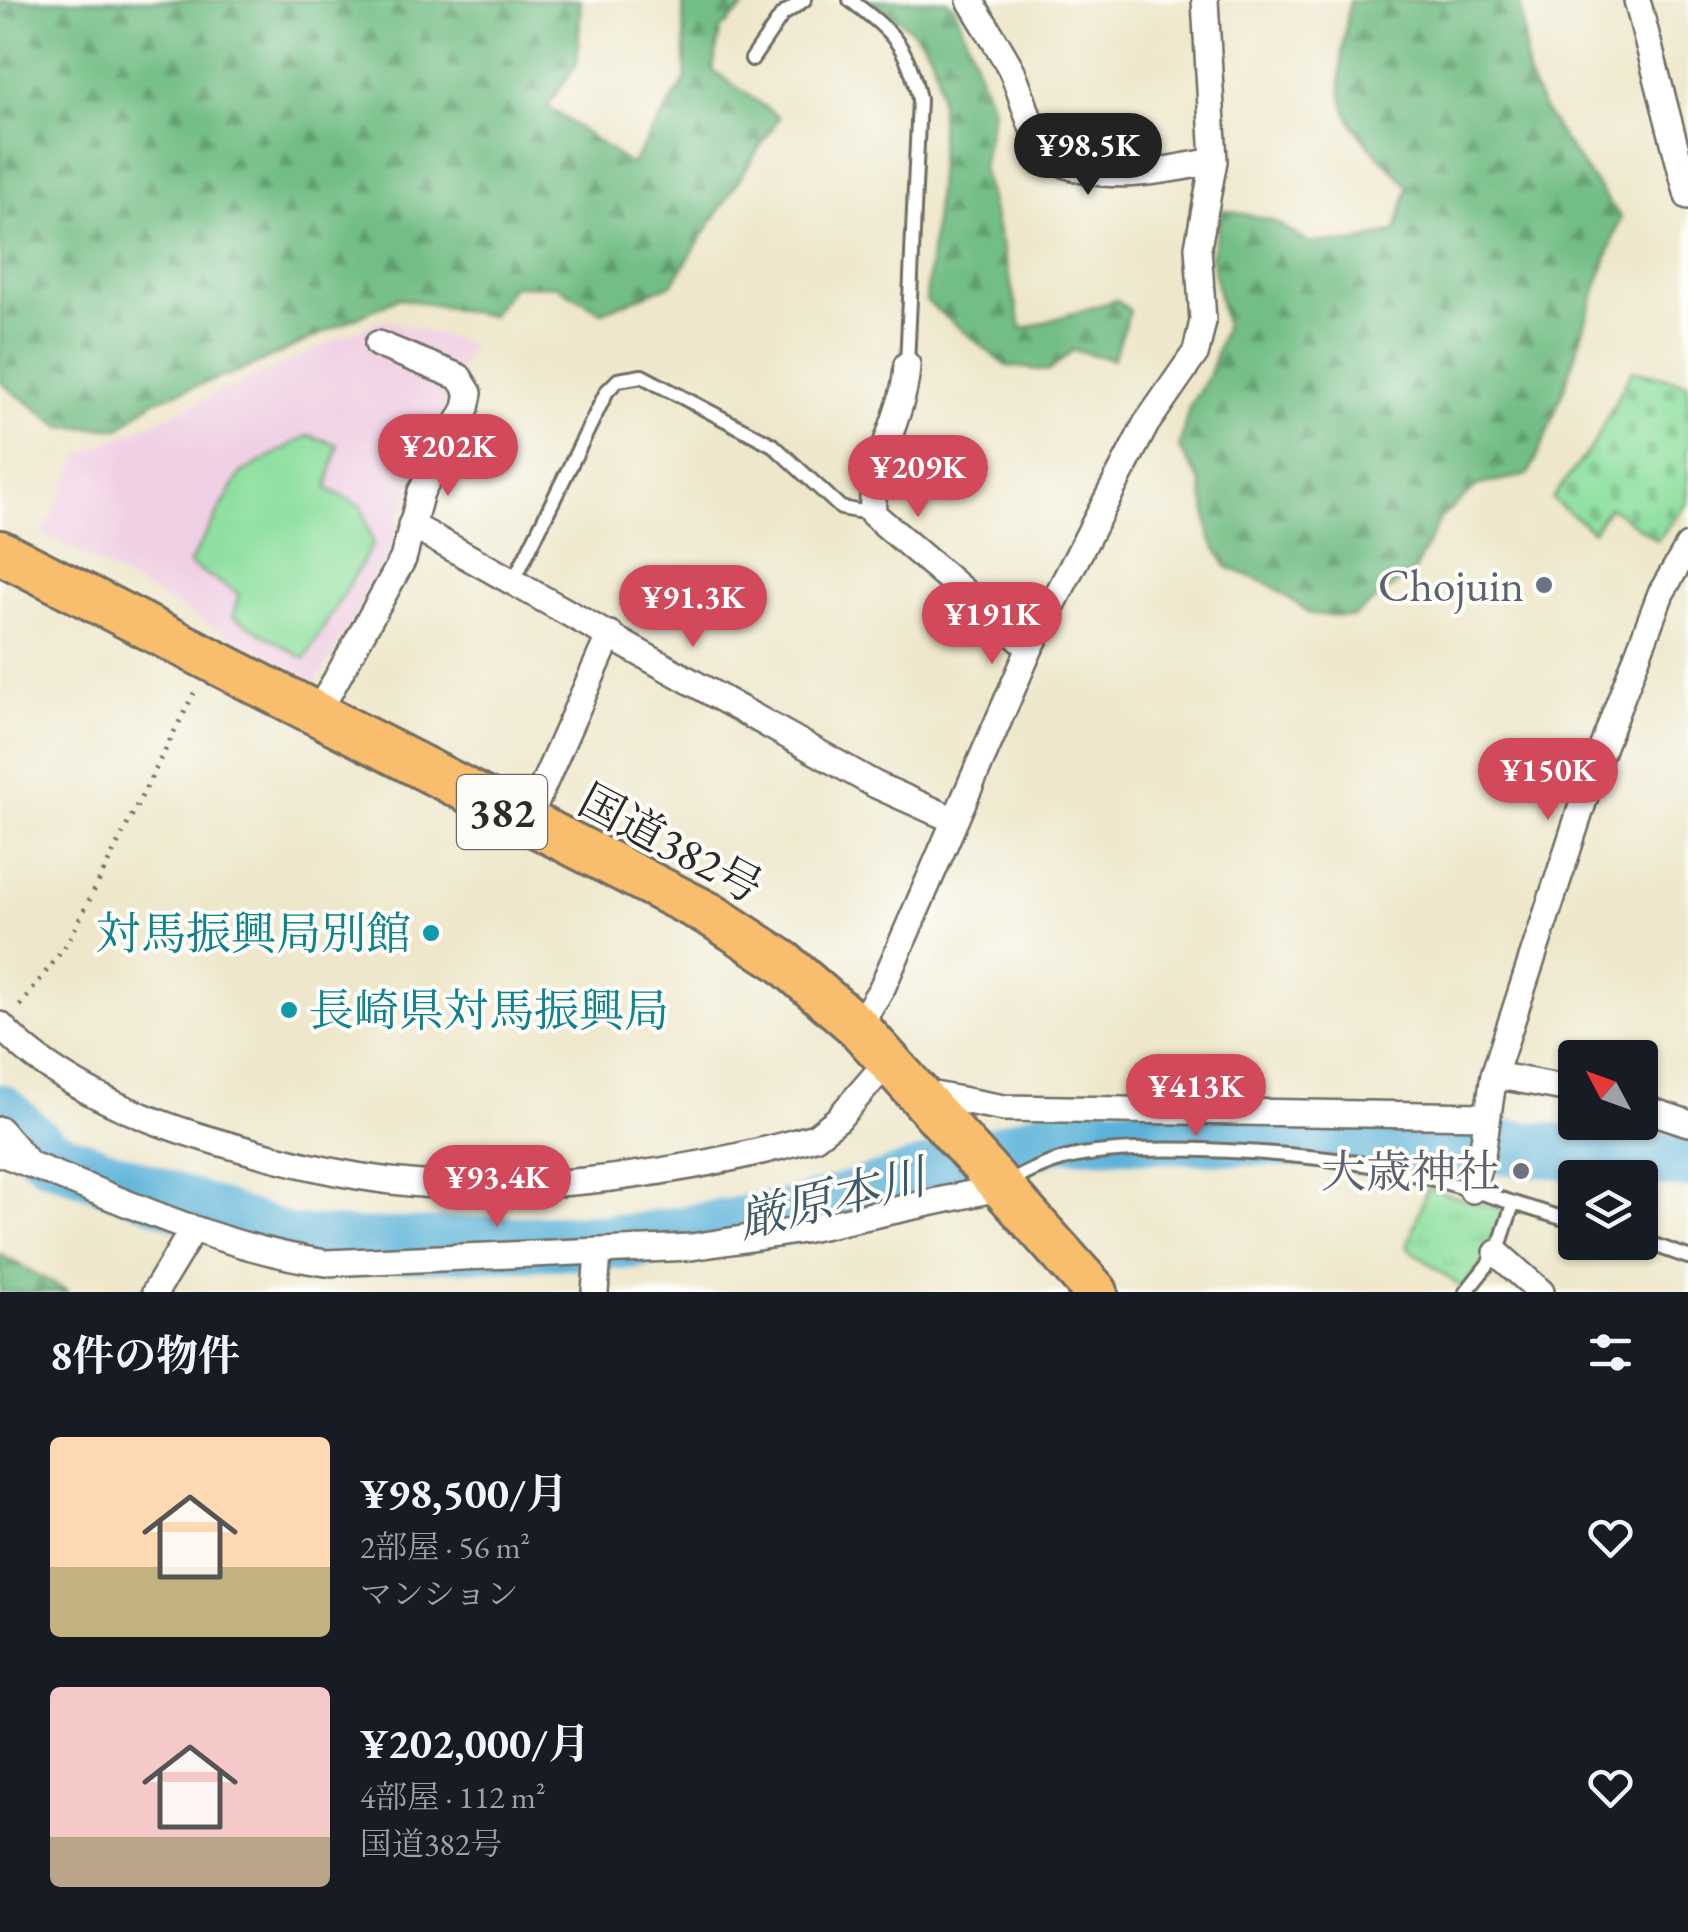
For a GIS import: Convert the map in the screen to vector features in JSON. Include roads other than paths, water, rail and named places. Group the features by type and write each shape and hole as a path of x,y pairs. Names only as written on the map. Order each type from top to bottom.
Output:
{"highway":[{"name":"国道382号","path":"0,552 710,916 783,962 858,1027 1096,1292"}],"street":[{"path":"970,0 1012,70 1035,132 1057,160 1093,171 1140,172 1214,162"},
{"path":"858,1027 882,988 1030,648 1146,424 1196,352 1204,321 1198,247 1214,162 1205,0"},
{"path":"1637,0 1688,196"},
{"path":"316,716 402,559 421,492 466,408 468,393 458,377 378,344"},
{"path":"907,365 906,388 875,489 873,514 1030,648"},
{"path":"410,526 514,580 876,786 954,820"},
{"path":"1472,1190 1482,1154 1494,1075 1592,775 1661,593 1688,547"},
{"path":"526,824 610,634"},
{"path":"1,1026 74,1081 149,1121 329,1172 468,1187 637,1173 815,1137 900,1076 1004,1108 1485,1122"},
{"path":"1494,1075 1558,1087"},
{"path":"1658,1113 1688,1124"},
{"path":"0,1130 30,1164"},
{"path":"0,1154 192,1231 270,1255 326,1263 691,1247 803,1230 998,1182"},
{"path":"155,1292 192,1231"},
{"path":"595,1292 598,1253"},
{"path":"1497,1253 1541,1292"}],"lane":[{"path":"752,60 782,15 804,0"},
{"path":"850,0 881,23 910,60 919,99 907,365"},
{"path":"514,580 607,391 628,375 642,376 772,444 841,508 873,514"},
{"path":"998,1182 1066,1158 1180,1151 1389,1168 1558,1217"},
{"path":"1466,1292 1497,1253 1512,1204"},
{"path":"1658,1246 1688,1257"}],"waterway":[{"name":"厳原本川","path":"0,1111 48,1155 289,1242 354,1246 635,1241 801,1214 1060,1133 1463,1144 1688,1161"}],"place":[{"name":"Chojuin","path":"1544,585"},
{"name":"対馬振興局別館","path":"431,933"},
{"name":"長崎県対馬振興局","path":"289,1010"},
{"name":"大歳神社","path":"1521,1171"}]}
